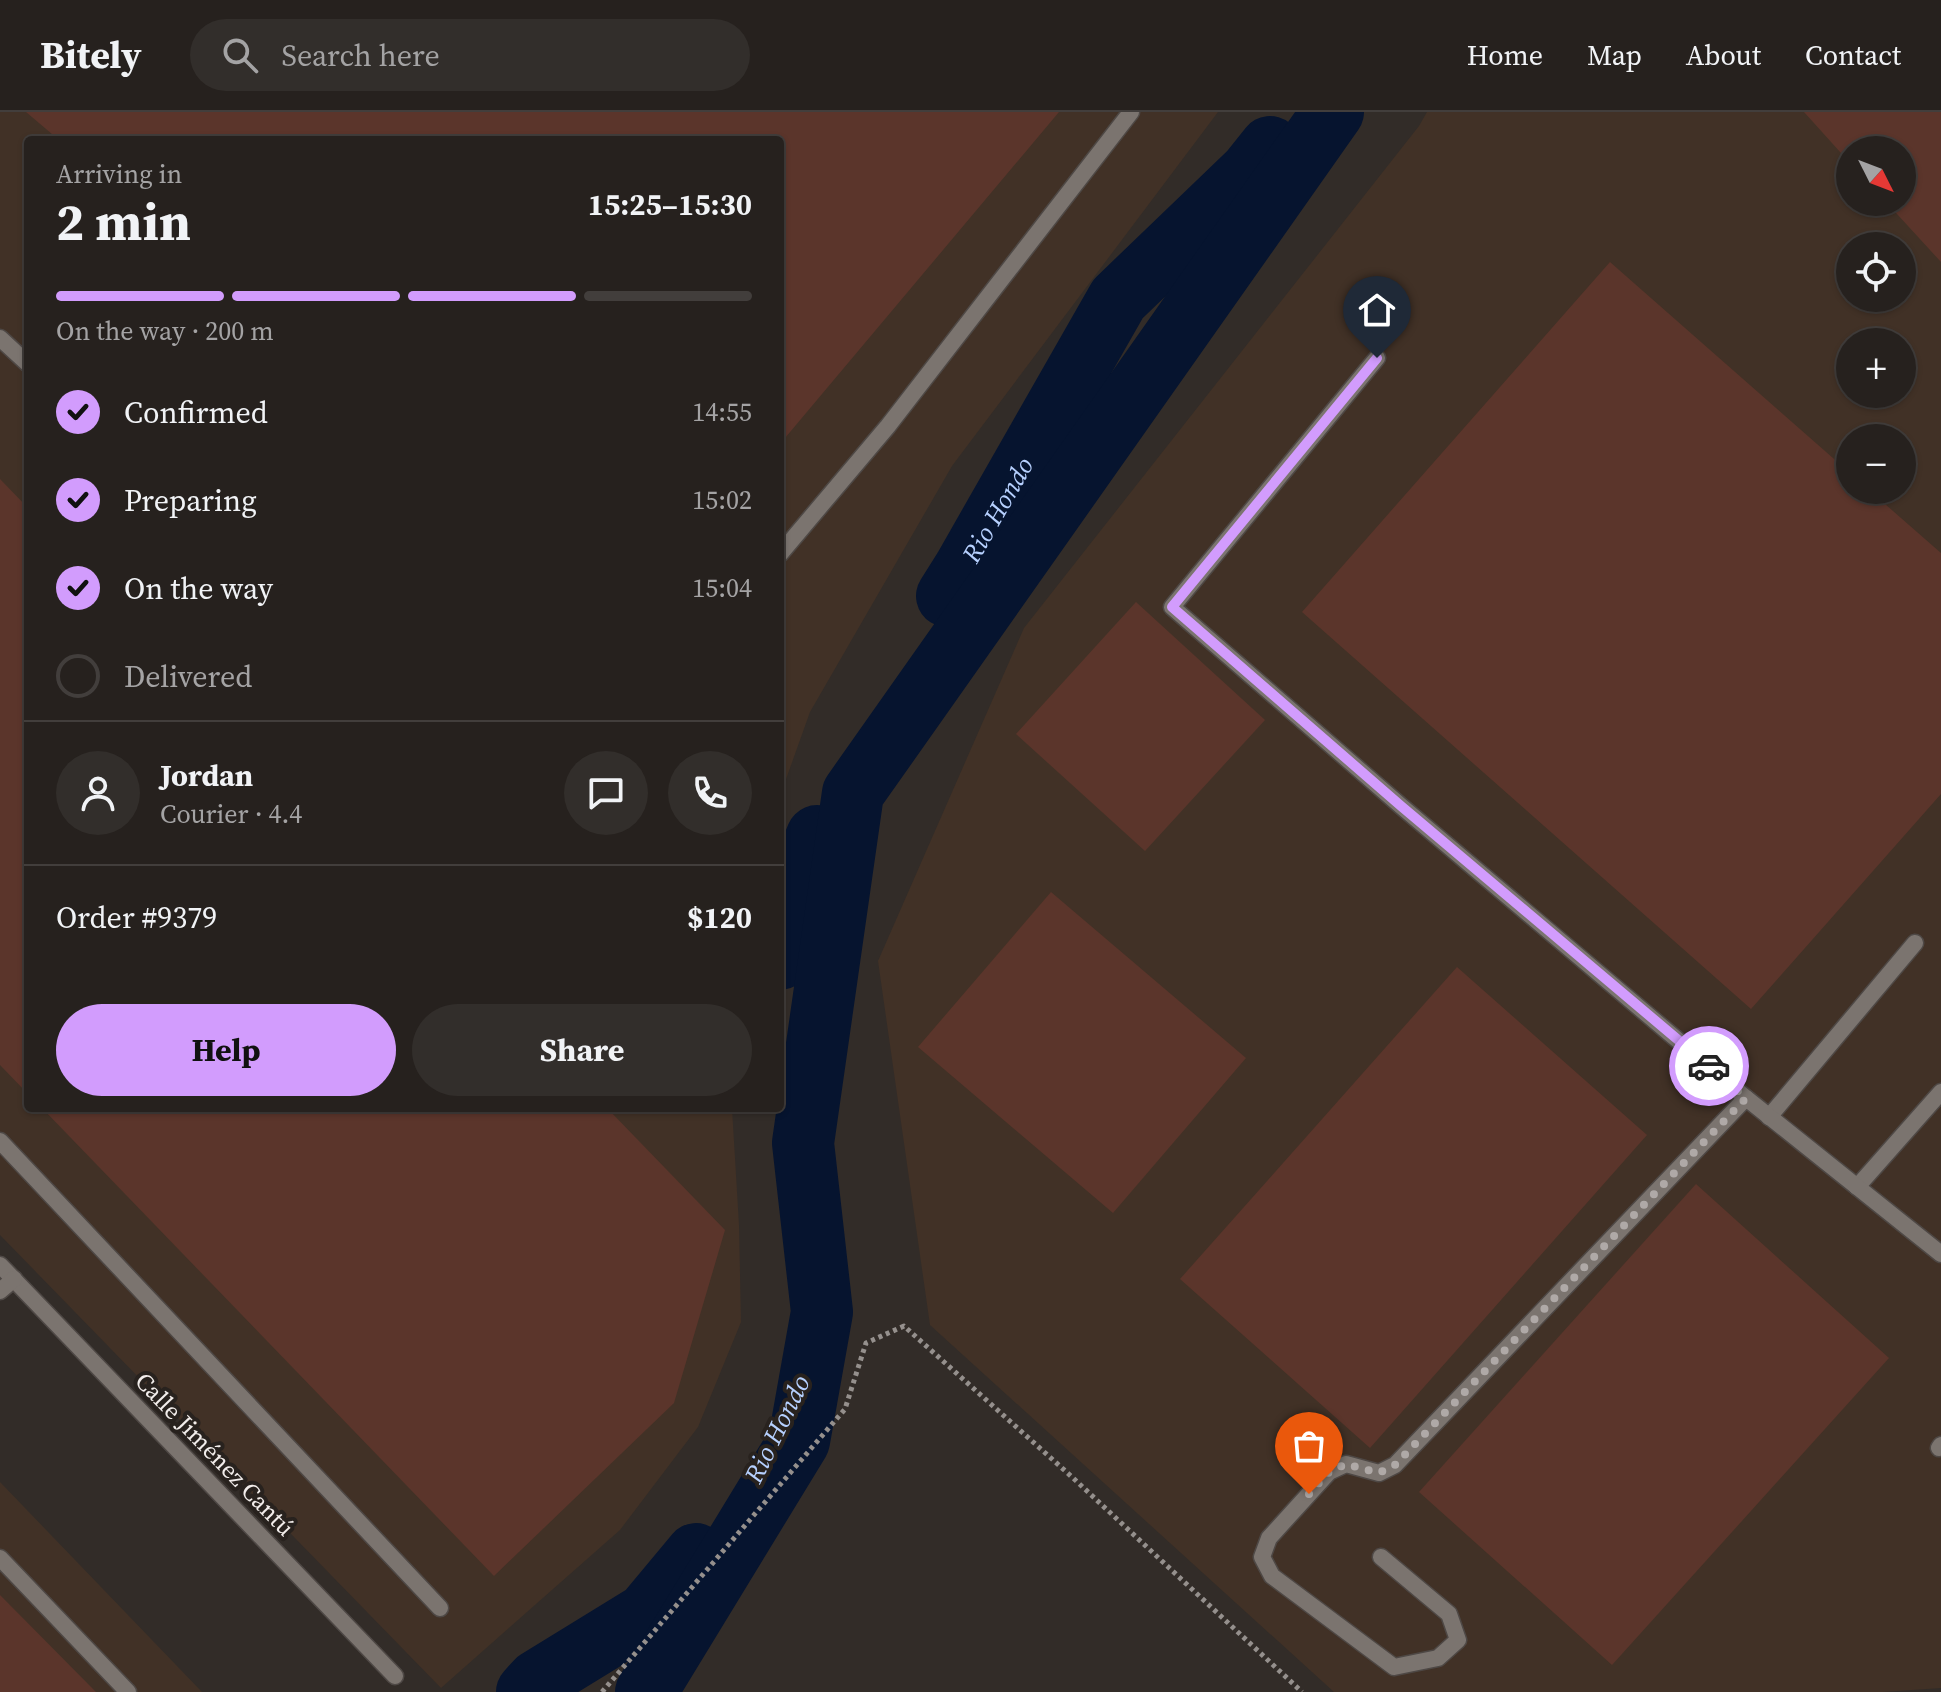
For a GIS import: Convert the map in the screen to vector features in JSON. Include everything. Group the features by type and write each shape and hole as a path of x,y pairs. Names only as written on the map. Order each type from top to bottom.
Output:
{"lane":[{"path":"784,549 888,426 1131,112"},
{"path":"0,338 24,360"},
{"path":"1377,358 1172,607 1746,1098 1941,1254"},
{"path":"1769,1117 1915,943"},
{"path":"1857,1187 1941,1092"},
{"path":"1381,1557 1449,1614 1458,1640 1438,1658 1394,1667 1272,1576 1262,1557 1269,1538 1329,1472 1346,1464 1379,1473 1395,1465 1746,1098"},
{"path":"0,1141 440,1608"},
{"name":"Calle Jiménez Cantú","path":"0,1265 395,1676"},
{"path":"0,1291 14,1279"},
{"path":"0,1558 128,1692"}],"path":[{"path":"602,1692 845,1409 866,1343 904,1326 1072,1477 1302,1692"}],"shaded area":[{"path":"0,112 1218,112 952,466 810,712 784,785 784,136 24,136 24,1112 732,1112 741,1322 698,1427 620,1530 441,1688 0,1235"},
{"path":"1427,112 1941,112 1941,1688 1883,1692 1334,1692 930,1325 878,961 1024,628"},
{"path":"0,1482 202,1692 0,1692"}],"building":[{"path":"26,112 1059,112 784,439 784,136 54,136"},
{"path":"1804,112 1941,112 1941,262 1899,216 1916,216 1916,136 1836,136 1836,147"},
{"path":"1610,262 1836,461 1836,504 1885,504 1941,553 1941,794 1751,1009 1302,612"},
{"path":"0,479 24,504 24,1090 0,1065"},
{"path":"1136,602 1265,720 1145,851 1016,734"},
{"path":"1051,892 1246,1058 1113,1213 918,1047"},
{"path":"1457,967 1647,1135 1370,1448 1180,1279"},
{"path":"46,1112 611,1112 725,1230 674,1403 494,1576"},
{"path":"1696,1184 1889,1358 1612,1665 1419,1492"},
{"path":"0,1595 96,1692 0,1692"}],"waterway":[{"path":"646,1692 799,1441 822,1312 803,1143 853,793 1333,112"},
{"name":"Rio Hondo","path":"947,596 1118,299 1250,172 1270,147"},
{"name":"Rio Hondo","path":"784,945 817,836"},
{"name":"Rio Hondo","path":"527,1692 537,1681 646,1614 696,1554"}],"way so far":[{"path":"1309,1494 1329,1472 1346,1464 1379,1473 1395,1465 1746,1098 1709,1066"}],"route":[{"path":"1377,358 1172,607 1401,806 1709,1066"}]}
